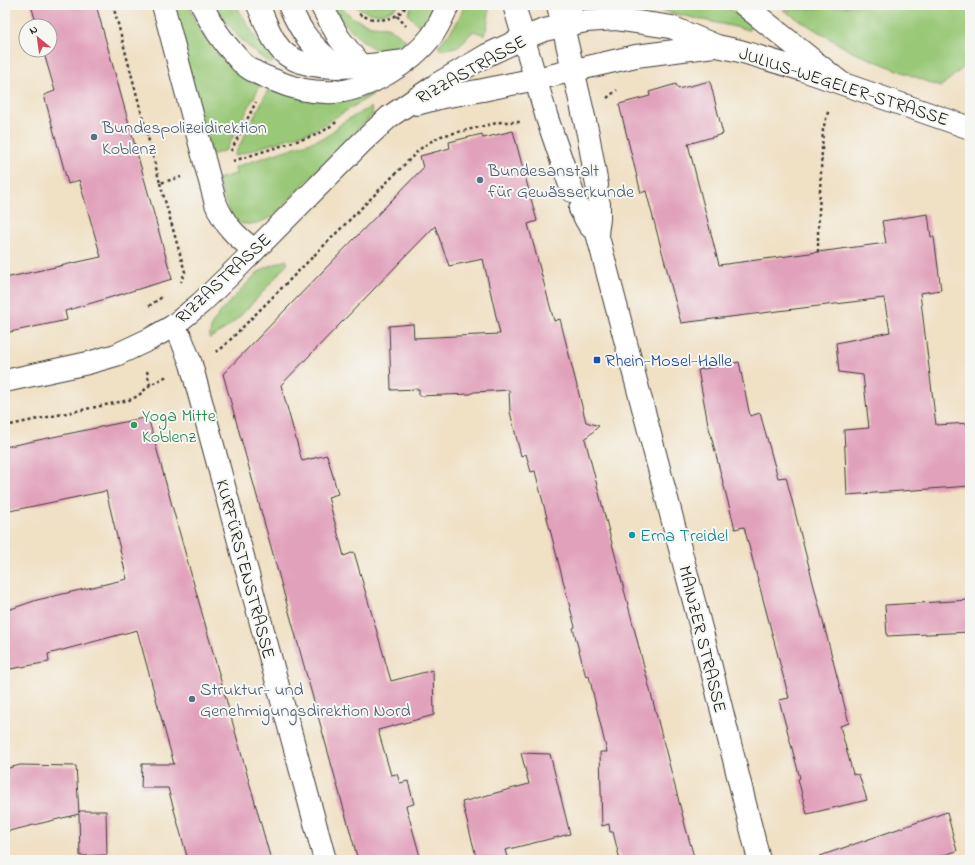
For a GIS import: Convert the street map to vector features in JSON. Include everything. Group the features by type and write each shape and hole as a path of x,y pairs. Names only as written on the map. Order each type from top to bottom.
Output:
{"street":[{"path":"163,5 216,204 221,216 228,226 238,238 254,250"},
{"path":"202,5 212,26 228,48 245,66 269,78 295,88 311,91 337,92 366,84 406,61 432,36 448,5"},
{"path":"258,5 277,44 290,58 306,64 337,67 406,61"},
{"path":"289,5 306,38 337,67"},
{"path":"321,5 339,38 360,65"},
{"name":"MAINZER STRASSE","path":"514,5 547,118 587,197"},
{"name":"MAINZER STRASSE","path":"558,5 588,134 587,197 589,225 597,233 707,651 759,860"},
{"path":"563,26 572,5"},
{"path":"744,5 840,82"},
{"name":"JULIUS-WEGELER-STRASSE","path":"563,26 586,21 616,19 671,27 718,46 779,62 970,128"},
{"name":"RIZZASTRASSE","path":"5,380 88,363 116,355 173,326 201,303 371,133 389,117 439,82 487,55 544,30 563,26"},
{"name":"JULIUS-WEGELER-STRASSE","path":"536,79 636,56 718,46"},
{"name":"RIZZASTRASSE","path":"402,108 443,97 536,79"},
{"name":"KURFÜRSTENSTRASSE","path":"173,326 181,338 190,364 325,860"}],"path":[{"path":"113,5 185,272 179,286"},
{"path":"354,11 373,20 382,20 397,16 407,5"},
{"path":"228,156 269,78"},
{"path":"818,252 823,129 829,109"},
{"path":"211,354 221,349 415,155 430,142 441,136 501,122 523,122 547,118"},
{"path":"160,183 187,175"},
{"path":"143,309 167,294"},
{"path":"5,426 129,400 138,396 150,385 173,373"}],"green space":[{"path":"170,5 189,5 196,22 211,47 231,66 260,86 226,150 212,155"},
{"path":"217,5 236,5 254,35 274,60 271,64 255,52 233,31"},
{"path":"338,5 352,17 371,26 387,27 407,41 395,48 385,51 375,49 368,45 347,26 331,7"},
{"path":"353,5 399,5 382,14 376,14"},
{"path":"412,5 435,5 421,28 408,14"},
{"path":"465,5 488,5 489,13 487,28 484,35 474,31 460,46 442,50 438,47 456,24"},
{"path":"664,5 722,5 751,22 749,30 662,11"},
{"path":"870,5 970,5 970,62 940,87 850,51 783,10"},
{"path":"268,90 283,94 358,98 377,92 315,130 234,156"},
{"path":"371,107 373,115 353,133 272,217 252,224 242,224 233,218 217,179 236,174 235,167 326,137 343,122"},
{"path":"286,260 288,262 251,305 219,333 209,338 212,324 222,310 257,273 267,267"}],"building":[{"name":"Bundespolizeidirektion Koblenz","path":"31,5 96,5 172,279 65,311 67,320 5,333 5,278 101,257 79,180 68,184 44,95 55,91 45,58 58,58 58,18 35,18"},
{"path":"710,81 723,134 688,144 719,265 886,243 882,221 928,214 931,237 934,237 941,290 920,293 936,425 970,423 970,486 847,495 844,430 869,428 863,375 839,372 836,343 890,332 884,298 681,323 646,191 641,193 619,104 650,96 649,92 676,84 678,89"},
{"path":"513,131 537,221 528,224 554,321 560,319 586,422 599,426 585,439 695,860 620,860 613,832 610,832 609,824 602,826 600,752 607,752 589,676 586,677 573,628 575,627 535,471 531,472 526,454 521,456 510,412 509,390 474,392 470,394 419,396 419,389 391,390 389,326 413,324 414,338 500,334 483,259 449,266 435,226 281,385 302,461 327,455 338,494 328,497 344,556 354,552 391,681 433,670 434,715 378,730 391,775 397,774 400,783 408,781 414,804 406,806 421,860 358,860 223,374 423,168 420,156 450,148 449,142 482,134 483,138"},
{"path":"739,362 750,416 760,413 778,478 786,477 849,723 840,726 853,774 859,775 867,800 807,814 798,779 800,778 779,700 789,698 744,527 735,529 708,424 698,370"},
{"path":"148,417 271,860 188,860 168,788 141,788 142,764 174,764 137,630 48,654 49,662 5,670 5,611 37,600 127,579 106,491 5,512 5,447"},
{"path":"970,600 970,632 887,636 885,605"},
{"path":"521,753 550,754 570,834 505,850 508,860 477,860 462,802 529,784"},
{"path":"20,765 76,766 79,813 79,811 106,811 107,855 80,856 79,814 5,832 5,769"},
{"path":"947,812 957,851 927,860 821,860 820,856"}],"place":[{"name":"Bundespolizeidirektion Koblenz","path":"94,137"},
{"name":"Bundesanstalt für Gewässerkunde","path":"480,180"},
{"name":"Rhein-Mosel-Halle","path":"597,360"},
{"name":"Yoga Mitte Koblenz","path":"134,425"},
{"name":"Erna Treidel","path":"632,535"},
{"name":"Struktur- und Genehmigungsdirektion Nord","path":"192,699"}]}
